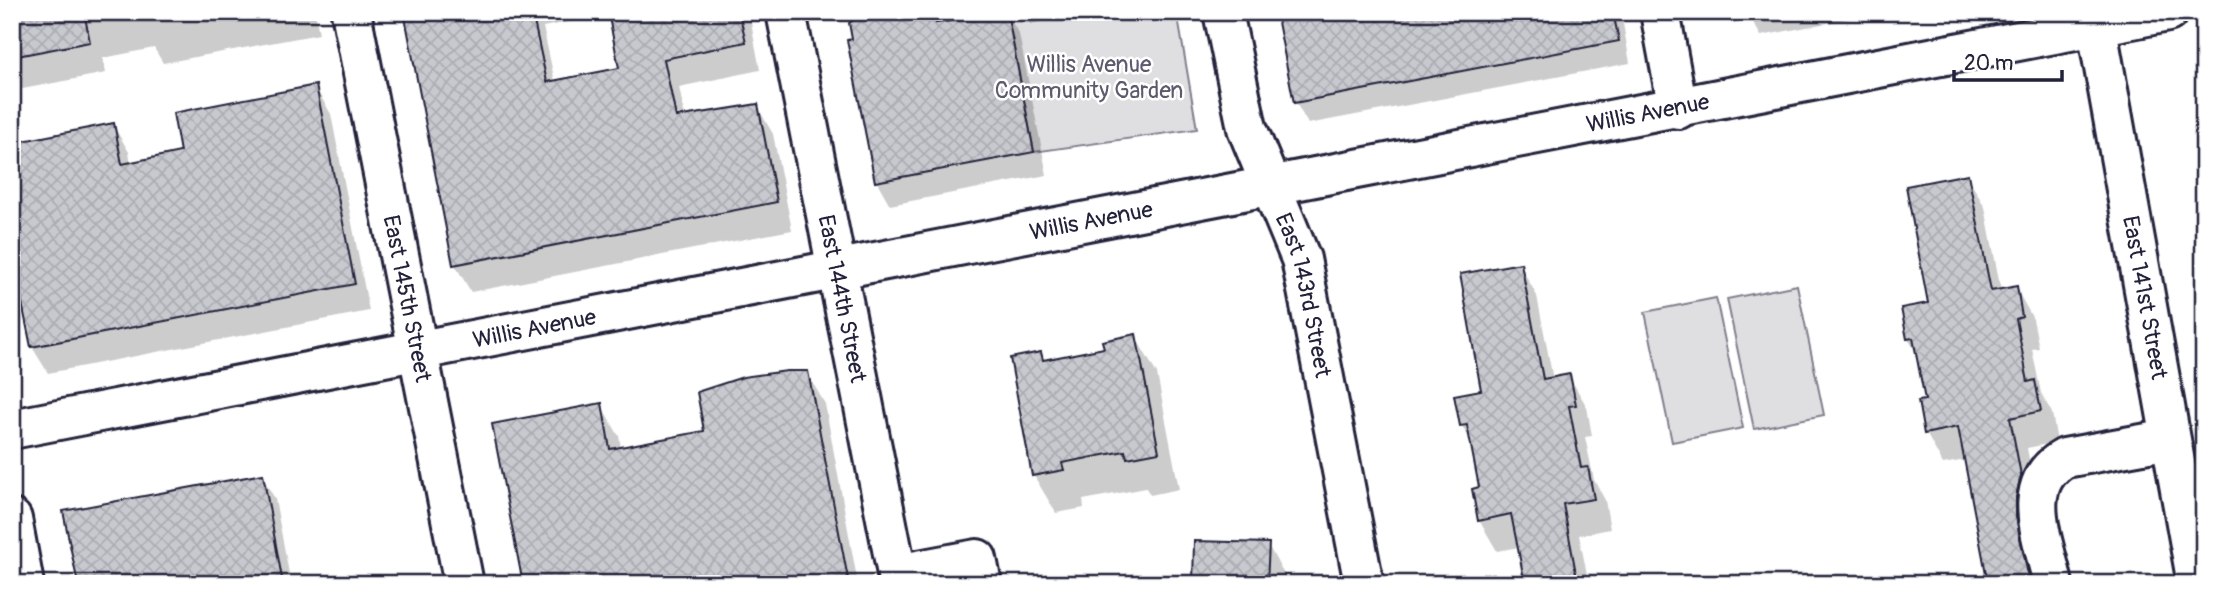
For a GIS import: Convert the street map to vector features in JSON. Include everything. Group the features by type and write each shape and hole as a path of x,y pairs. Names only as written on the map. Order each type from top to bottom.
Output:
{"street":[{"name":"East 145th Street","path":"351,12 464,584"},
{"name":"East 144th Street","path":"786,12 898,579"},
{"name":"East 143rd Street","path":"1223,12 1247,128 1301,259 1364,584"},
{"path":"1660,12 1678,109"},
{"name":"Willis Avenue","path":"12,429 1678,109 2095,19 2168,12"},
{"name":"East 141st Street","path":"2095,19 2197,584"},
{"path":"2053,584 2036,498 2042,477 2052,465 2065,458 2170,439"},
{"path":"12,519 24,584"},
{"path":"898,579 977,559 982,584"}],"green space":[{"name":"Willis Avenue Community Garden","path":"1007,12 1177,12 1197,129 1034,152"},
{"path":"1797,285 1824,415 1754,429 1727,299"},
{"path":"1716,298 1743,428 1672,442 1645,312"}],"building":[{"path":"12,12 84,12 90,42 12,57"},
{"path":"404,12 532,12 547,82 619,68 608,12 739,12 746,42 664,59 676,117 758,104 777,202 453,265"},
{"path":"865,12 934,12 936,23 1007,12 1034,152 875,182 847,40 852,39 849,23"},
{"path":"1276,12 1613,12 1619,41 1294,103"},
{"path":"316,85 355,284 31,347 12,254 12,143 114,123 122,164 180,152 173,113"},
{"path":"1968,174 1991,291 2017,286 2022,317 2016,319 2028,382 2035,380 2041,411 2010,418 2021,475 2016,497 2016,517 2030,584 1988,584 1958,427 1924,434 1918,401 1925,400 1913,338 1907,339 1901,308 1928,303 1906,186"},
{"path":"1521,263 1543,379 1570,374 1576,405 1569,406 1581,468 1588,467 1594,499 1563,504 1578,584 1525,584 1511,514 1478,521 1472,489 1479,487 1467,425 1460,426 1454,395 1481,390 1460,274"},
{"path":"1136,334 1159,452 1127,458 1125,451 1062,463 1064,470 1032,476 1010,358 1041,352 1043,360 1104,348 1102,341"},
{"path":"808,371 849,584 523,584 492,424 602,403 610,449 704,431 697,392 743,377"},
{"path":"263,474 283,584 78,584 63,511"},
{"path":"1194,541 1269,543 1267,584 1193,584"}]}
